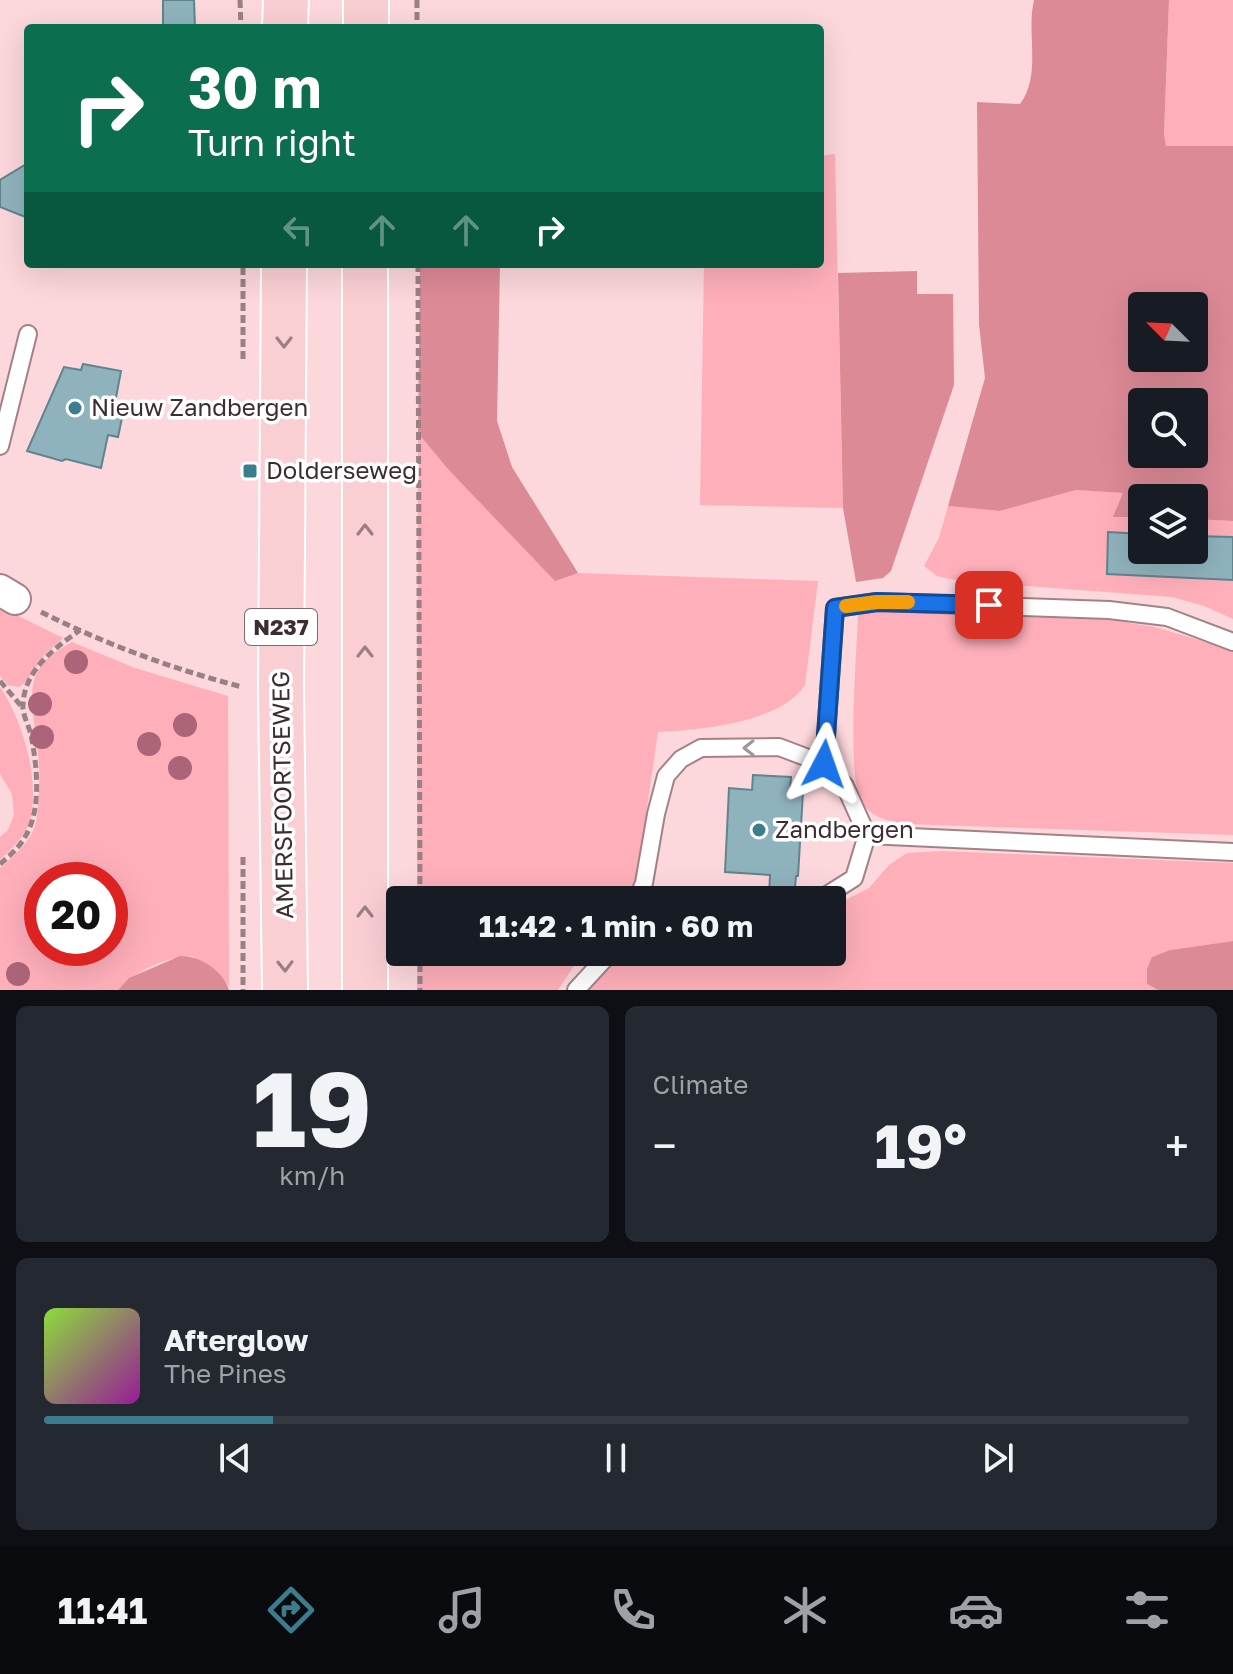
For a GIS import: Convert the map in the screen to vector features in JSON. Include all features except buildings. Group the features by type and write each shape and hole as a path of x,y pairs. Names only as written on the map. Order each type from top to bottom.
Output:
{"main road":[{"path":"285,24 286,0"},
{"path":"366,0 366,24"},
{"name":"AMERSFOORTSEWEG","path":"284,268 281,688 285,990"},
{"path":"365,268 365,990"}],"lane":[{"path":"0,446 28,334"},
{"path":"824,764 835,608 877,602 1109,610 1167,617 1233,642"},
{"path":"643,886 666,776 681,759 701,748 779,747 824,764 845,786 867,835 854,878 841,886"},
{"path":"867,835 1233,852"},
{"path":"576,990 598,966"}],"path":[{"path":"240,0 241,24"},
{"path":"417,0 417,24"},
{"path":"418,268 420,886"},
{"path":"7,595 80,630 196,675 242,687"},
{"path":"22,707 27,686 42,661 80,630"},
{"path":"0,681 22,707 34,757 33,820 24,839 0,864"},
{"path":"420,966 420,990"}],"shaded area":[{"path":"1034,0 1169,0 1166,146 1233,146 1233,521 1208,520 1208,484 1128,484 1128,517 1113,517 1123,493 1076,490 1000,511 948,506 985,378 979,324 977,102 1020,104 1027,92 1032,67"},
{"path":"1169,0 1233,0 1233,146 1166,146"},
{"path":"835,154 843,508 700,505 704,268 824,268 824,155"},
{"path":"420,268 500,268 497,421 512,467 578,573 555,581 447,468 418,433"},
{"path":"917,271 917,294 953,294 954,385 891,571 883,578 856,582 843,508 838,273"},
{"path":"418,433 447,468 559,578 578,573 818,581 805,685 793,698 759,716 738,722 658,732 634,886 417,886"},
{"path":"1076,490 1123,493 1114,517 1128,517 1128,564 1208,564 1208,520 1233,521 1233,619 1172,597 959,581 937,576 924,566 939,538 948,506 1000,511"},
{"path":"0,607 63,638 45,654 26,682 19,687 8,685 0,676"},
{"path":"870,611 1098,618 1155,627 1229,649 1233,652 1233,835 906,824 876,815 862,803 857,790 853,743 858,615"},
{"path":"72,642 135,668 228,696 229,986 216,971 192,956 152,966 118,990 0,990 0,868 23,846 35,825 39,772 32,694 38,671 45,661"},
{"path":"0,687 22,733 31,769 33,804 28,826 18,842 0,860 0,837 8,830 14,815 12,794 0,774"},
{"path":"942,851 1233,863 1233,941 1170,950 1152,957 1147,984 1158,990 585,990 611,966 846,966 846,900 869,888 889,865 907,853"},
{"path":"1233,941 1233,990 1158,990 1147,984 1147,969 1152,957 1170,950"},
{"path":"180,956 195,958 210,966 222,977 229,990 118,990 129,978"},
{"path":"417,966 574,966 558,990 417,990"}],"slow traffic":[{"path":"846,606 908,602"}],"place":[{"name":"Nieuw Zandbergen","path":"75,408"},
{"name":"Dolderseweg","path":"250,471"},
{"name":"Zandbergen","path":"759,830"}],"route":[{"path":"824,764 835,608 877,602 989,605"}]}
